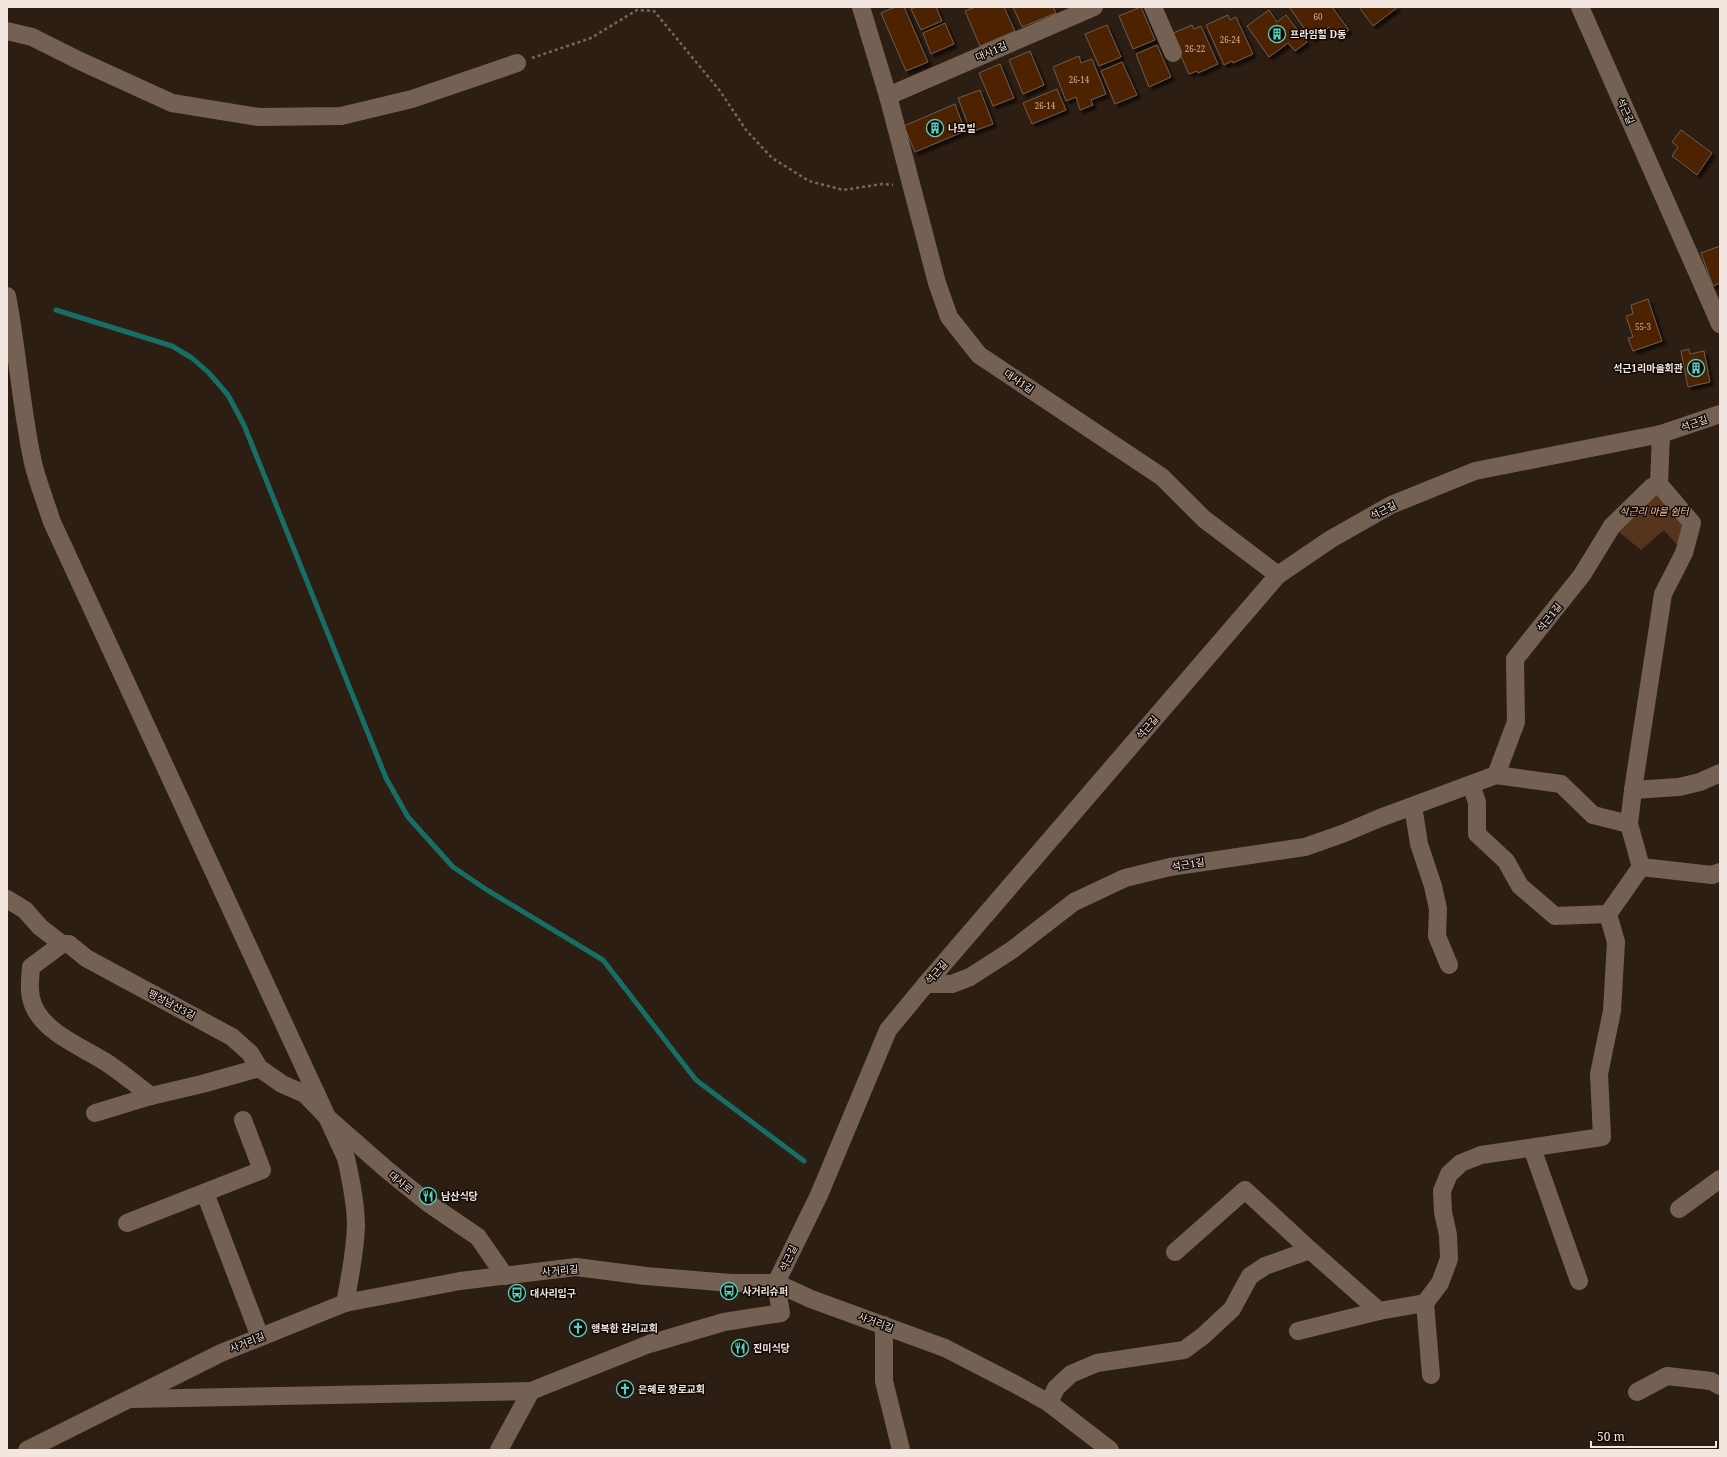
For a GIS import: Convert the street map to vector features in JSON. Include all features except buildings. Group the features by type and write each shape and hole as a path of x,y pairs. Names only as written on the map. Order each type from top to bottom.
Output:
{"street":[{"name":"대사1길","path":"862,7 888,96 937,283 949,316 979,354 1162,477 1204,519 1278,575"},
{"name":"대사1길","path":"888,96 1094,7"},
{"path":"1153,7 1173,53"},
{"name":"석근길","path":"1580,7 1720,324"},
{"path":"7,31 32,37 80,61 172,103 259,117 341,116 412,99 517,63"},
{"path":"7,296 14,332 34,467 52,522 330,1120 346,1158 352,1183 356,1226 352,1265 345,1303"},
{"name":"석근길","path":"776,1283 819,1195 888,1030 1278,575 1331,539 1391,506 1475,471 1662,434 1720,414"},
{"path":"1641,867 1629,824 1633,790 1663,594 1684,553 1692,523 1659,484 1662,434"},
{"name":"석근1길","path":"1496,775 1516,722 1515,659 1582,575 1612,526 1652,486 1659,484"},
{"path":"1633,790 1679,788 1720,774"},
{"name":"석근1길","path":"926,984 952,984 970,977 1012,950 1074,902 1125,878 1170,867 1305,847 1496,775 1560,784 1593,814 1629,824"},
{"path":"1471,785 1477,802 1477,834 1506,861 1520,886 1555,916 1608,914"},
{"path":"1413,806 1419,844 1433,886 1438,909 1437,936 1449,965"},
{"path":"1608,914 1641,867"},
{"path":"1641,867 1712,875 1720,872"},
{"name":"팽성남산3길","path":"7,899 25,910 40,927 62,944 70,944 86,958 232,1036 250,1053 259,1068 282,1084 305,1094 330,1120"},
{"path":"1431,1375 1425,1303 1440,1283 1449,1259 1448,1235 1442,1212 1442,1192 1449,1174 1461,1163 1481,1155 1602,1137 1599,1074 1612,1010 1616,942 1608,914"},
{"path":"62,944 31,967 30,996 41,1019 54,1030 105,1061 151,1096"},
{"path":"95,1113 151,1096 259,1068"},
{"path":"127,1223 262,1170 243,1120"},
{"name":"대사로","path":"330,1120 428,1203 478,1237 505,1276"},
{"path":"1532,1148 1579,1280"},
{"path":"1679,1209 1720,1179"},
{"path":"1175,1252 1245,1190 1379,1311"},
{"path":"205,1192 260,1337"},
{"path":"1049,1403 1056,1388 1071,1374 1097,1363 1184,1350 1203,1336 1232,1309 1250,1276 1265,1266 1310,1250"},
{"name":"사거리길","path":"27,1450 130,1399 156,1384 221,1353 345,1303 460,1281 576,1267 646,1276 723,1283 776,1283 811,1299 945,1348 1049,1403 1110,1450"},
{"path":"130,1399 531,1391 649,1344 724,1322 781,1313 776,1283"},
{"path":"1298,1331 1379,1311 1425,1303"},
{"path":"884,1325 884,1381 900,1450"},
{"path":"1637,1392 1667,1376 1711,1381 1720,1386"},
{"path":"499,1450 531,1391"}],"path":[{"path":"517,63 592,38 637,10 654,11 720,91 746,130 772,158 809,181 842,190 882,184 912,186"}],"green space":[{"name":"석근리 마을 쉼터","path":"1652,487 1692,523 1684,553 1664,530 1641,550 1612,526"}],"waterway":[{"path":"56,310 172,346 192,358 209,373 228,395 244,425 386,778 408,817 453,867 487,890 603,960 696,1080 804,1161"}],"place":[{"name":"프라임힐 D동","path":"1277,34"},
{"name":"나모빌","path":"935,128"},
{"name":"석근1리마을회관","path":"1696,368"},
{"name":"남산식당","path":"428,1196"},
{"name":"사거리슈퍼","path":"729,1291"},
{"name":"대사리입구","path":"517,1293"},
{"name":"행복한 감리교회","path":"578,1328"},
{"name":"진미식당","path":"740,1348"},
{"name":"은혜로 장로교회","path":"625,1389"}]}
